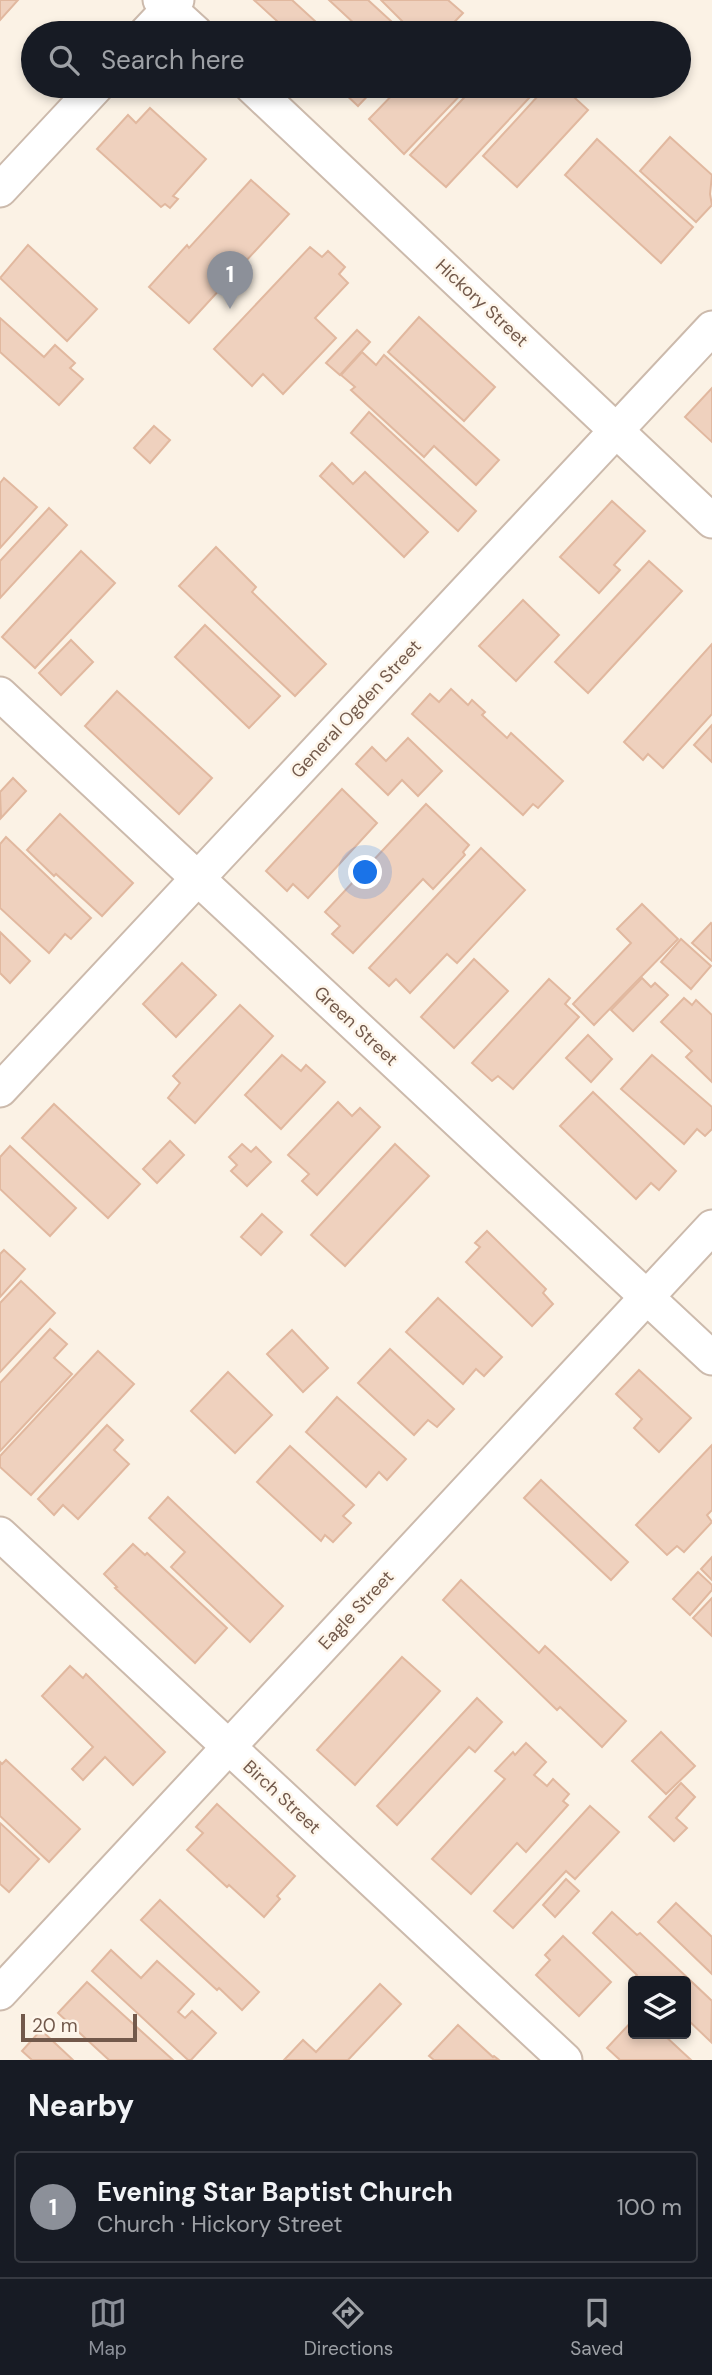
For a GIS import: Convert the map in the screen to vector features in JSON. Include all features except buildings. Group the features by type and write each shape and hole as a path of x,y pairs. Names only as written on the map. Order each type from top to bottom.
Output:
{"street":[{"path":"155,21 169,3 185,21"},
{"path":"0,190 86,98"},
{"name":"Hickory Street","path":"264,98 712,521"},
{"name":"General Ogden Street","path":"0,1090 712,328"},
{"name":"Green Street","path":"0,694 712,1358"},
{"name":"Eagle Street","path":"0,1993 712,1227"},
{"name":"Birch Street","path":"0,1534 565,2060"}],"place":[{"name":"Evening Star Baptist Church","path":"230,309"}]}
